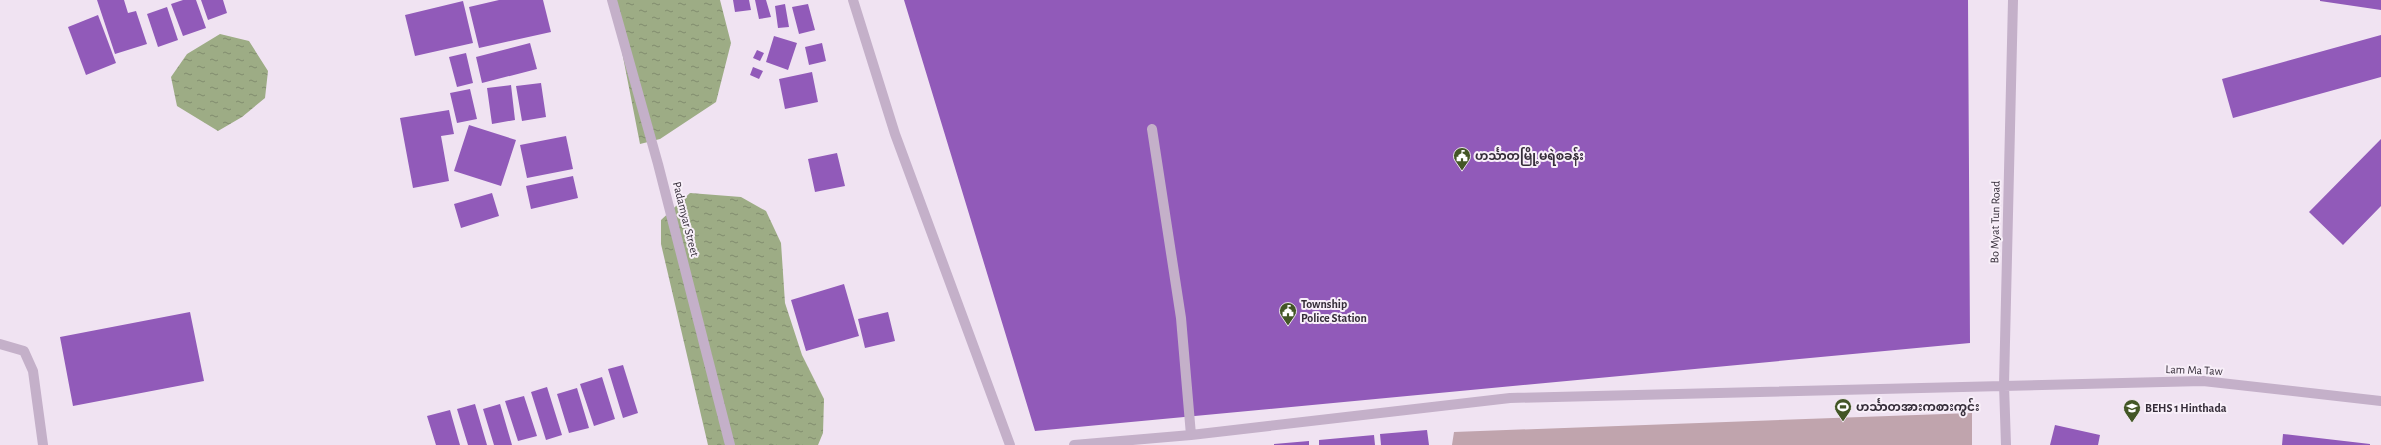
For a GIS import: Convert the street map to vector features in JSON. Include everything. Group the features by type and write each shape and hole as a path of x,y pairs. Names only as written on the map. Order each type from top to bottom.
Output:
{"street":[{"name":"Padamyar Street","path":"612,0 658,164 730,445"},
{"path":"853,0 895,134 1010,445"},
{"name":"Bo Myat Tun Road","path":"2006,445 2004,385 2013,0"},
{"path":"1152,129 1171,266 1181,318 1191,435"},
{"path":"0,344 24,351 33,371 43,445"},
{"name":"Lam Ma Taw","path":"1074,445 1191,435 1510,398 2203,381 2381,401"}],"shaded area":[{"name":"ဟင်္သာတအားကစားကွင်း","path":"1972,413 1972,445 1452,445 1454,432"}],"water":[{"path":"614,0 720,0 731,43 716,102 660,139 640,144 616,21"},
{"path":"220,34 249,41 268,71 265,98 242,117 218,131 177,106 171,77 187,54"},
{"path":"690,193 741,197 766,211 781,243 785,303 802,355 824,399 823,433 818,445 708,445 661,244 661,220"}],"building":[{"path":"97,0 124,0 128,13 136,11 147,44 115,54"},
{"path":"183,0 196,0 206,28 183,36 171,4"},
{"path":"201,0 223,0 227,13 208,20"},
{"path":"499,0 543,0 551,32 479,48 469,7"},
{"path":"733,0 749,0 751,10 735,12"},
{"path":"755,0 766,0 771,17 759,19"},
{"name":"ဟင်္သာတမြို့မရဲစခန်း","path":"904,0 1968,0 1970,343 1035,431"},
{"path":"2381,0 2381,10 2320,1"},
{"path":"463,1 473,43 415,56 405,15"},
{"path":"785,4 789,27 778,28 775,6"},
{"path":"808,4 815,30 799,34 792,7"},
{"path":"167,7 178,40 158,47 147,14"},
{"path":"98,15 116,63 86,75 68,27"},
{"path":"2381,35 2381,77 2233,118 2222,79"},
{"path":"774,36 797,43 788,70 766,62"},
{"path":"530,43 537,69 482,83 476,57"},
{"path":"822,43 826,61 809,65 805,47"},
{"path":"757,50 764,53 760,61 753,58"},
{"path":"466,53 473,83 457,87 449,57"},
{"path":"753,67 763,71 759,79 750,75"},
{"path":"812,72 818,102 785,109 779,79"},
{"path":"541,83 546,117 522,121 516,86"},
{"path":"511,85 515,120 492,124 487,88"},
{"path":"470,89 477,119 457,123 450,93"},
{"path":"449,110 454,134 441,136 449,181 413,188 400,118"},
{"path":"469,125 516,140 501,186 454,171"},
{"path":"566,136 573,169 527,178 520,145"},
{"path":"2381,139 2381,206 2343,245 2309,212"},
{"path":"837,153 845,186 815,192 808,159"},
{"path":"573,176 578,198 531,209 526,186"},
{"path":"492,193 499,216 461,228 454,204"},
{"path":"844,284 859,336 806,351 791,300"},
{"path":"190,312 204,381 73,406 60,337"},
{"path":"888,312 895,341 865,348 858,319"},
{"path":"623,365 638,413 623,418 608,369"},
{"path":"602,377 615,419 594,426 580,384"},
{"path":"547,387 562,435 546,440 531,392"},
{"path":"577,388 589,428 569,433 557,394"},
{"path":"524,396 537,436 518,441 505,401"},
{"path":"475,404 487,445 468,445 457,409"},
{"path":"500,404 512,445 494,445 483,409"},
{"path":"450,410 460,445 436,445 427,416"},
{"path":"2055,425 2100,435 2098,445 2050,445"},
{"path":"1427,430 1429,445 1381,445 1380,434"},
{"path":"2283,434 2370,444 2370,445 2282,445"},
{"path":"1374,435 1375,445 1319,445 1319,440"},
{"path":"1309,441 1309,445 1274,445 1274,444"}],"place":[{"name":"ဟင်္သာတမြို့မရဲစခန်း","path":"1462,171"},
{"name":"Township Police Station","path":"1288,326"},
{"name":"ဟင်္သာတအားကစားကွင်း","path":"1843,422"},
{"name":"BEHS 1 Hinthada","path":"2132,423"}]}
